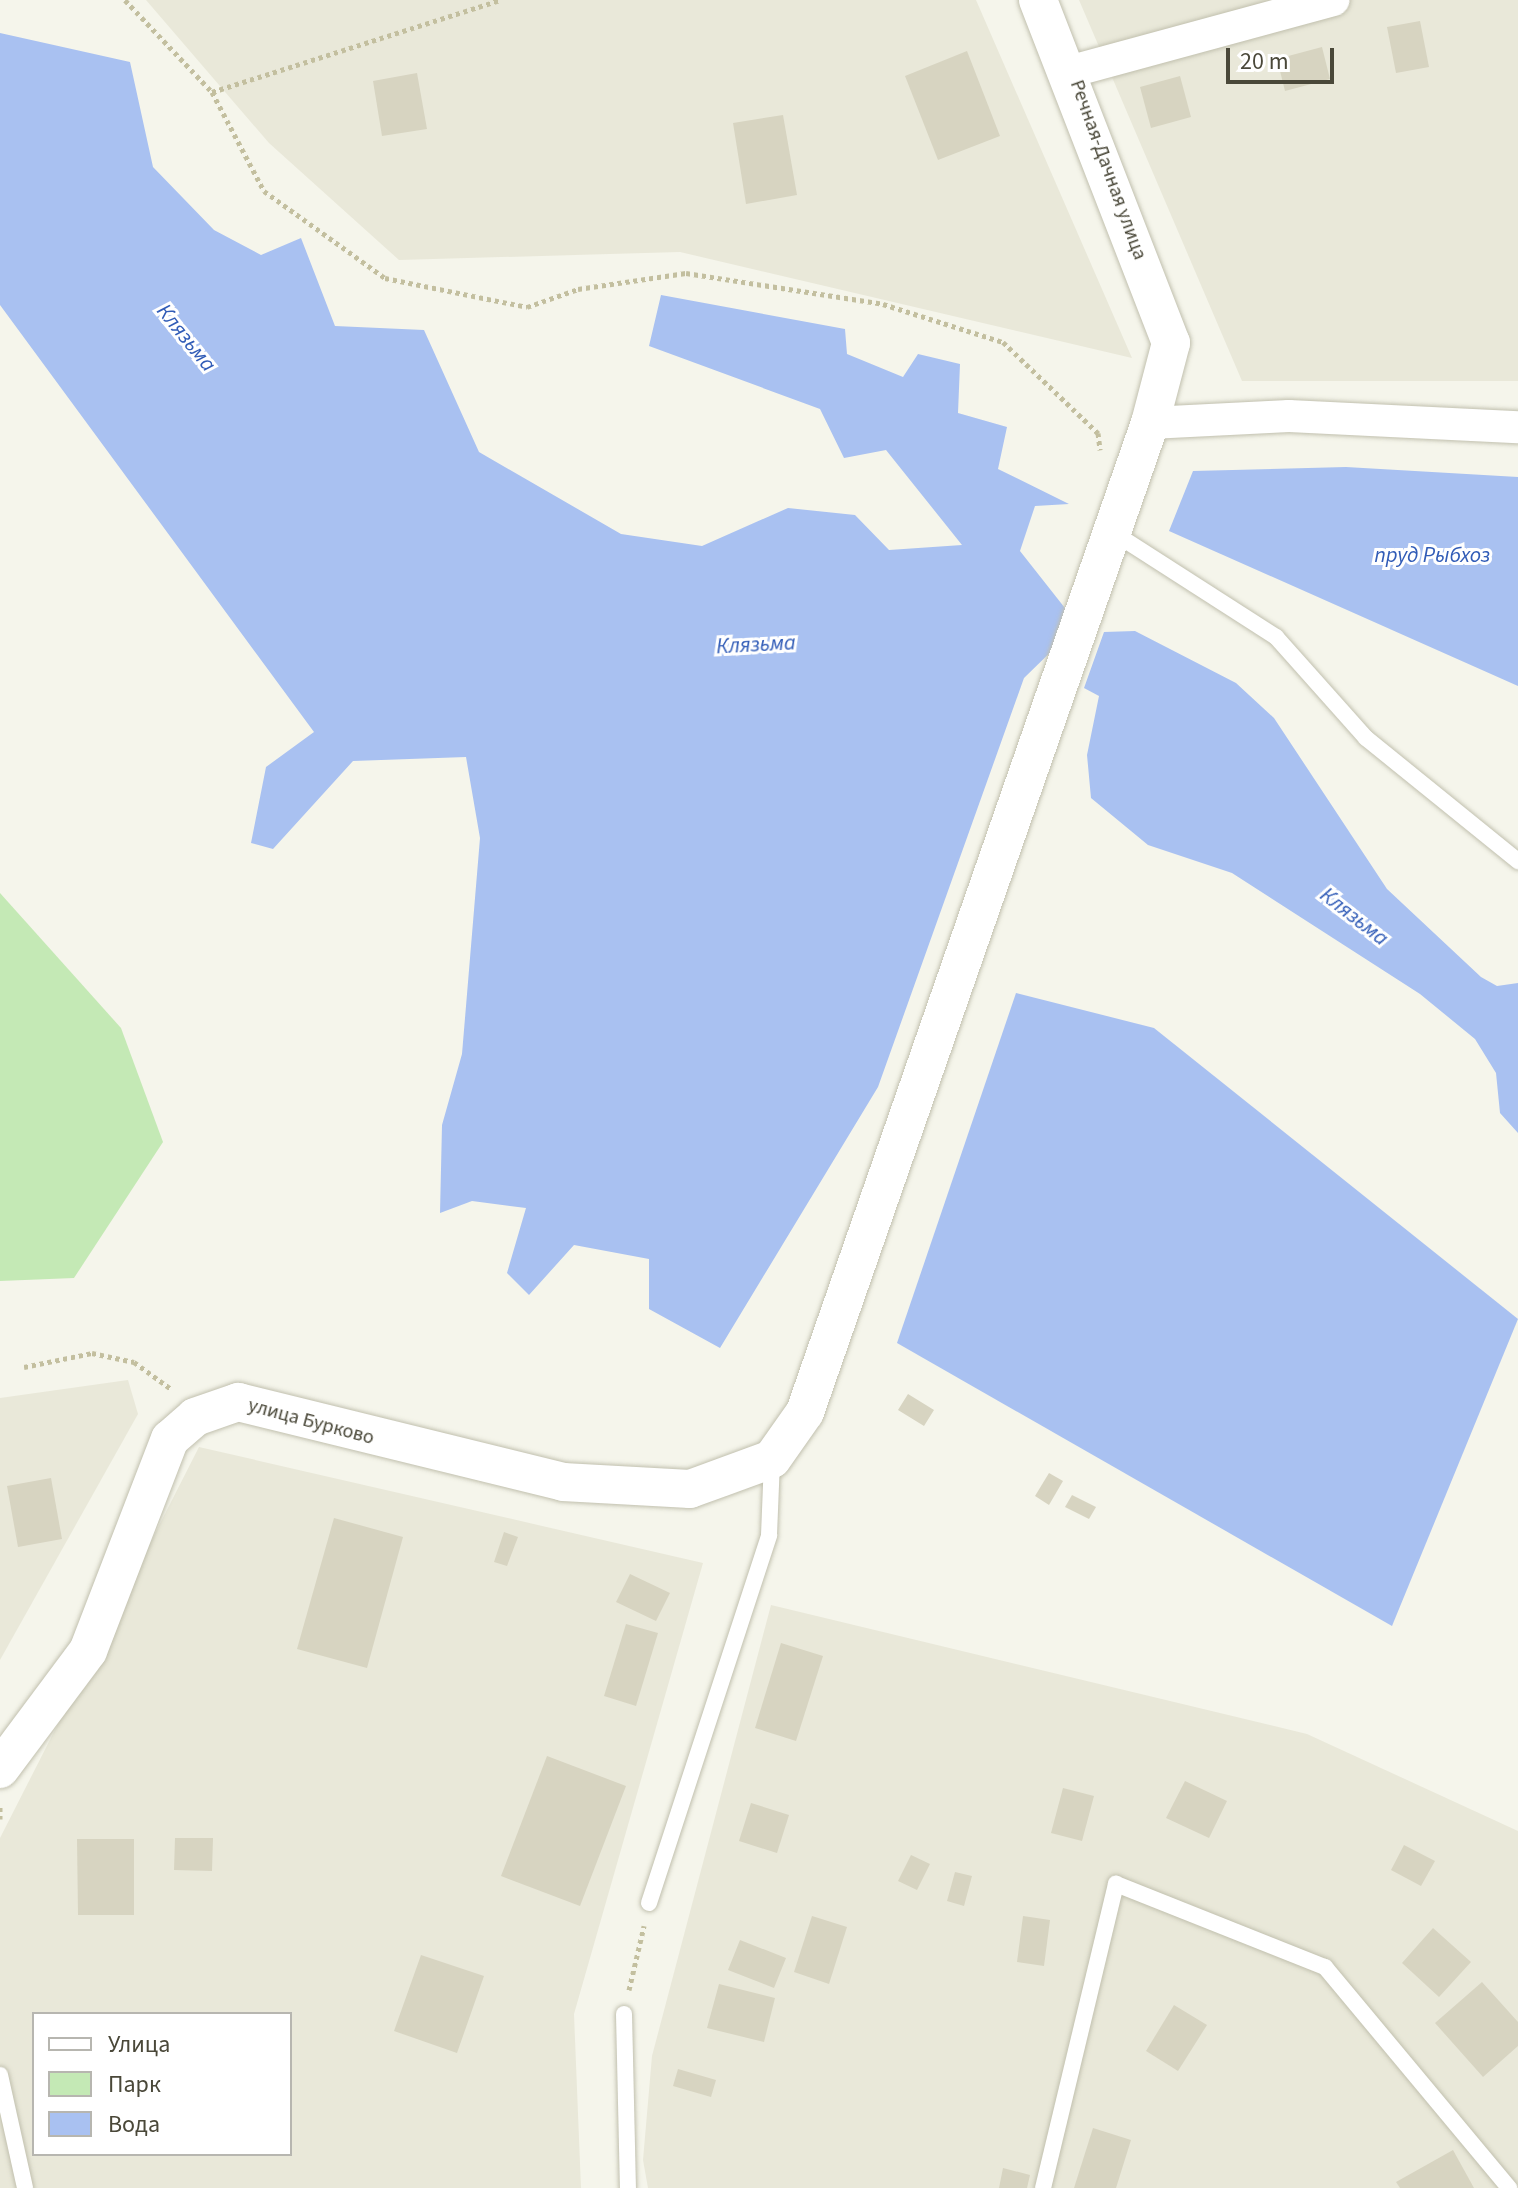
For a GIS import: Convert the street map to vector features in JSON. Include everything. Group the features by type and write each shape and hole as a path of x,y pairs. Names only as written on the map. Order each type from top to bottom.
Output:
{"street":[{"name":"Речная-Дачная улица","path":"1038,0 1072,71 1171,343 1150,423"},
{"path":"1072,71 1334,0"},
{"path":"772,1459 805,1412 1109,530 1150,423 1289,416 1518,427"},
{"name":"улица Бурково","path":"0,1769 88,1651 170,1439 195,1417 238,1402 563,1482 690,1489 772,1459"}],"lane":[{"path":"1109,530 1276,637 1366,738 1518,861"},
{"path":"649,1903 769,1535 772,1459"},
{"path":"1043,2188 1116,1884 1325,1967 1509,2188"},
{"path":"624,2014 628,2188"},
{"path":"0,2075 25,2188"}],"path":[{"path":"125,0 212,92 264,191 385,278 527,307 578,289 686,273 883,304 1003,342 1098,433 1101,461"},
{"path":"212,92 500,0"},
{"path":"24,1367 92,1353 134,1362 158,1374 195,1417"},
{"path":"624,2014 649,1903"}],"shaded area":[{"path":"146,0 976,0 1132,358 680,252 399,260 269,143"},
{"path":"1079,0 1518,0 1518,381 1242,381"},
{"path":"128,1380 138,1414 0,1660 0,1398"},
{"path":"199,1447 703,1563 574,2014 581,2188 0,2188 0,1838"},
{"path":"771,1605 1307,1734 1518,1831 1518,2188 648,2188 643,2160 652,2056"}],"green space":[{"path":"0,893 121,1028 163,1142 74,1278 0,1281"}],"water":[{"name":"Клязьма","path":"0,33 130,62 153,167 214,230 261,255 301,238 335,326 424,330 479,452 621,534 702,546 788,508 855,515 889,550 962,545 886,450 844,458 820,409 649,346 661,295 845,329 847,354 903,377 918,354 960,364 958,413 1007,427 998,469 1069,504 1035,506 1020,551 1072,617 1063,640 1024,678 878,1087 720,1348 649,1309 649,1259 574,1245 529,1295 507,1273 526,1208 472,1201 440,1213 442,1125 462,1054 480,838 466,757 353,761 273,849 251,843 266,767 314,732 0,305"},
{"name":"пруд Рыбхоз","path":"1346,467 1518,477 1518,686 1169,531 1193,471"},
{"name":"Клязьма","path":"1135,631 1236,683 1274,718 1387,889 1481,977 1497,986 1518,983 1518,1133 1500,1113 1496,1073 1475,1039 1420,994 1232,873 1148,845 1091,798 1087,755 1099,696 1084,688 1104,632"},
{"path":"1016,993 1154,1028 1518,1319 1392,1626 897,1343"}],"building":[{"path":"1420,21 1429,67 1396,73 1387,27"},
{"path":"1322,47 1330,79 1285,91 1277,59"},
{"path":"967,51 1000,136 938,160 905,76"},
{"path":"417,73 427,129 382,136 373,81"},
{"path":"1180,76 1191,117 1151,128 1140,87"},
{"path":"783,115 797,195 746,204 733,123"},
{"path":"908,1394 934,1410 924,1426 898,1410"},
{"path":"1049,1473 1063,1481 1049,1505 1035,1496"},
{"path":"51,1478 62,1539 18,1547 7,1486"},
{"path":"1072,1495 1096,1507 1089,1519 1065,1507"},
{"path":"334,1518 403,1537 367,1668 297,1649"},
{"path":"504,1532 518,1537 507,1566 494,1562"},
{"path":"630,1574 670,1593 656,1621 616,1602"},
{"path":"626,1624 658,1633 636,1706 604,1696"},
{"path":"781,1643 823,1656 796,1741 755,1728"},
{"path":"547,1756 626,1786 580,1906 501,1876"},
{"path":"1185,1781 1227,1801 1209,1838 1166,1818"},
{"path":"1063,1788 1094,1796 1082,1841 1051,1833"},
{"path":"751,1803 789,1815 777,1853 739,1841"},
{"path":"175,1838 213,1838 212,1871 174,1870"},
{"path":"77,1839 134,1839 134,1915 78,1915"},
{"path":"1404,1845 1435,1861 1421,1886 1391,1870"},
{"path":"911,1855 930,1864 917,1890 898,1881"},
{"path":"955,1872 972,1876 964,1906 947,1901"},
{"path":"812,1916 847,1927 829,1984 794,1972"},
{"path":"1023,1916 1050,1920 1044,1966 1017,1962"},
{"path":"1433,1928 1471,1962 1439,1997 1402,1963"},
{"path":"740,1940 786,1958 774,1988 728,1970"},
{"path":"421,1955 484,1976 457,2053 394,2031"},
{"path":"1482,1982 1518,2022 1518,2046 1483,2077 1435,2023"},
{"path":"719,1984 775,1998 764,2042 707,2028"},
{"path":"1174,2005 1207,2025 1178,2071 1146,2051"},
{"path":"678,2069 716,2080 711,2097 673,2086"},
{"path":"1093,2128 1131,2140 1116,2188 1074,2188"},
{"path":"1453,2150 1474,2188 1400,2188 1396,2182"},
{"path":"1003,2168 1030,2175 1027,2188 999,2188"}]}
